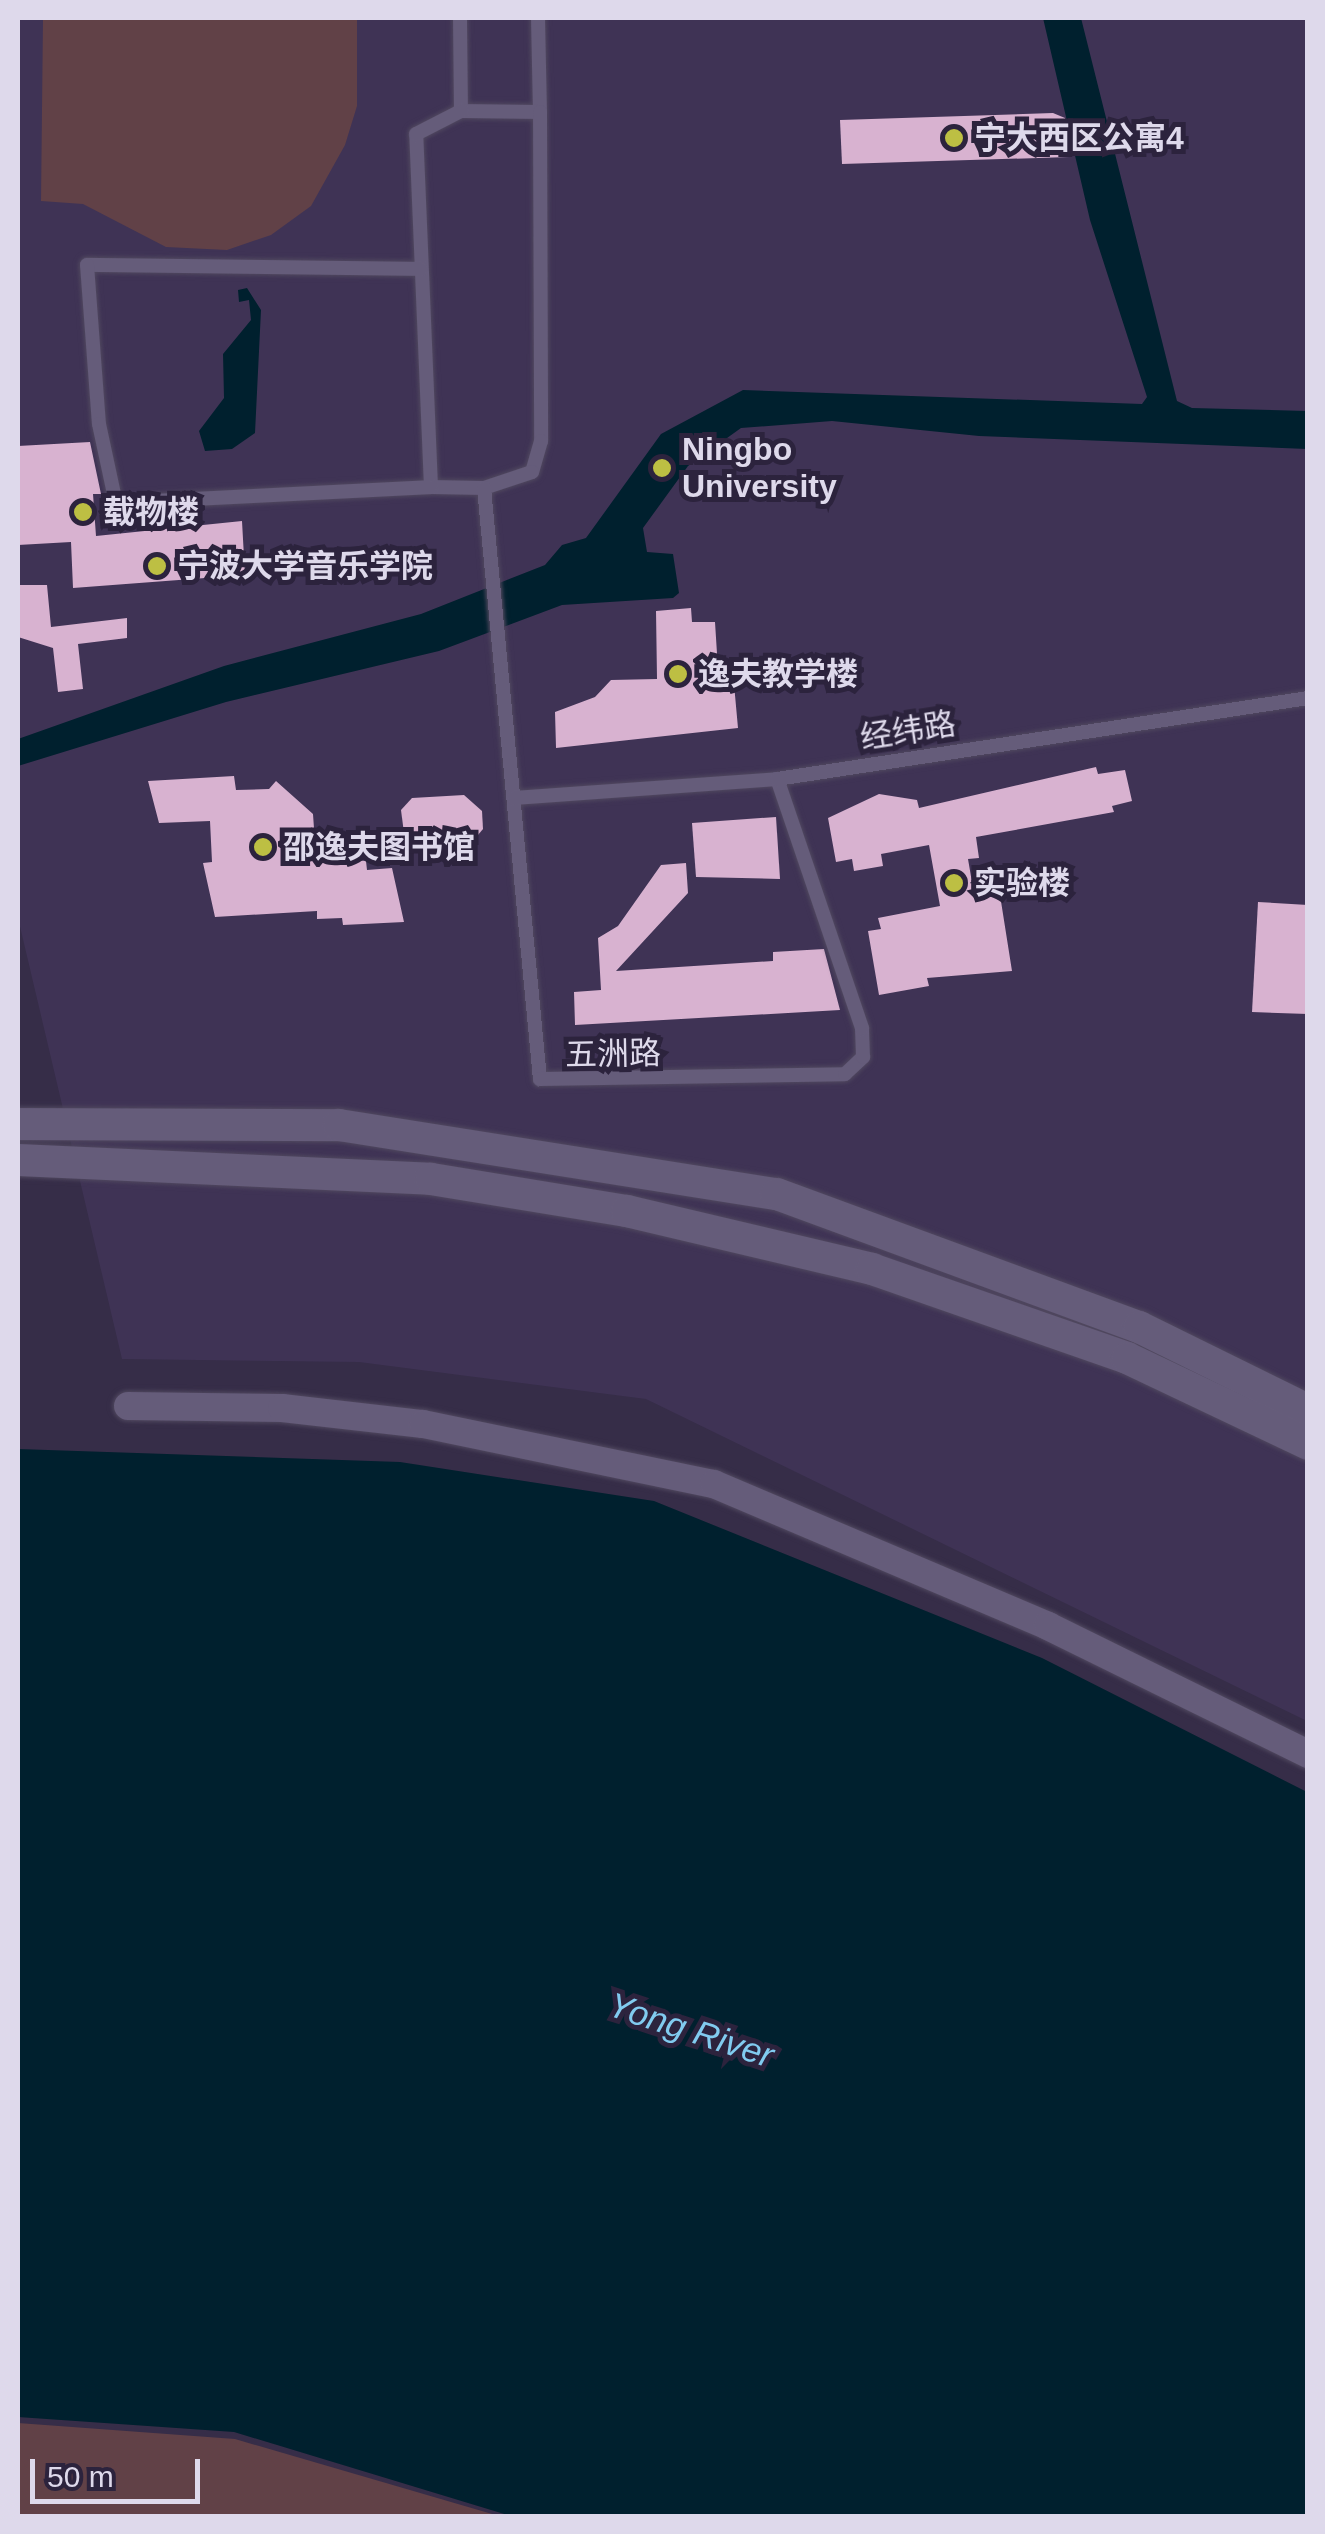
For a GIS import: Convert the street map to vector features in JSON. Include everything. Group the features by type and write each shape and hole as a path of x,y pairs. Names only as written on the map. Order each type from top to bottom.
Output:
{"street":[{"path":"18,1124 339,1125 777,1194 1139,1326 1308,1410"},
{"path":"18,1160 431,1179 627,1211 872,1269 1127,1358 1308,1444"},
{"path":"128,1406 282,1408 423,1424 714,1484 1048,1626 1308,1754"}],"lane":[{"path":"460,18 461,111"},
{"path":"422,269 87,265 99,424 116,503 431,487 484,488 532,472 541,442 538,18"},
{"path":"431,487 416,134 461,111 540,112"},
{"name":"五洲路","path":"484,488 540,1079 845,1074 863,1057 862,1028 776,779"},
{"name":"经纬路","path":"514,798 776,779 1308,698"}],"shaded area":[{"name":"Ningbo University","path":"18,18 1307,18 1307,1721 646,1399 359,1362 122,1359 18,918"},
{"path":"43,18 357,18 357,106 345,145 311,206 271,235 227,250 166,247 83,204 41,201"},
{"path":"18,2423 235,2439 499,2516 18,2516"}],"water":[{"path":"1043,18 1081,18 1177,401 1192,408 1307,411 1307,449 979,436 832,421 741,428 688,466 643,528 647,552 673,554 679,593 673,598 562,605 439,651 226,702 18,766 18,739 224,666 421,614 545,565 562,545 586,538 661,434 743,390 1142,404 1147,397 1090,220"},
{"path":"247,288 261,310 255,433 232,449 205,451 199,431 224,398 223,354 251,320 249,300 239,302 238,290"},
{"name":"Yong River","path":"18,1449 400,1462 654,1501 1042,1658 1307,1792 1307,2516 511,2516 234,2432 18,2417"}],"building":[{"name":"宁大西区公寓4","path":"1053,113 1065,118 1069,157 842,164 840,120"},
{"name":"载物楼","path":"90,442 101,494 93,494 96,536 242,521 245,575 73,588 71,542 18,545 18,446"},
{"path":"18,585 47,585 51,627 127,618 127,638 78,644 83,689 58,692 53,648 18,637"},
{"name":"逸夫教学楼","path":"691,608 692,622 715,622 719,685 734,684 738,728 556,748 555,712 595,697 611,680 657,679 656,611"},
{"name":"实验楼","path":"1096,767 1098,774 1125,770 1132,801 1112,806 1114,812 976,837 979,858 968,859 975,900 1000,895 1012,971 927,978 929,986 879,995 868,931 881,929 878,918 940,906 929,845 881,854 883,866 854,871 852,859 836,862 828,818 879,794 917,800 919,808"},
{"name":"邵逸夫图书馆","path":"234,776 236,790 269,789 276,781 313,814 316,857 366,861 367,870 392,868 404,922 343,925 342,918 317,919 317,911 215,917 203,863 212,862 210,821 159,823 148,781"},
{"path":"464,795 482,811 483,829 467,848 415,852 405,841 401,810 412,798"},
{"path":"776,817 780,879 696,877 692,823"},
{"path":"686,863 688,893 616,971 773,961 773,952 824,949 840,1010 575,1025 574,992 601,990 598,938 618,926 661,865"},
{"path":"1258,902 1308,905 1308,1014 1252,1012"}],"place":[{"name":"宁大西区公寓4","path":"954,138"},
{"name":"Ningbo University","path":"662,468"},
{"name":"载物楼","path":"83,512"},
{"name":"宁波大学音乐学院","path":"157,566"},
{"name":"逸夫教学楼","path":"678,674"},
{"name":"邵逸夫图书馆","path":"263,847"},
{"name":"实验楼","path":"954,883"}]}
